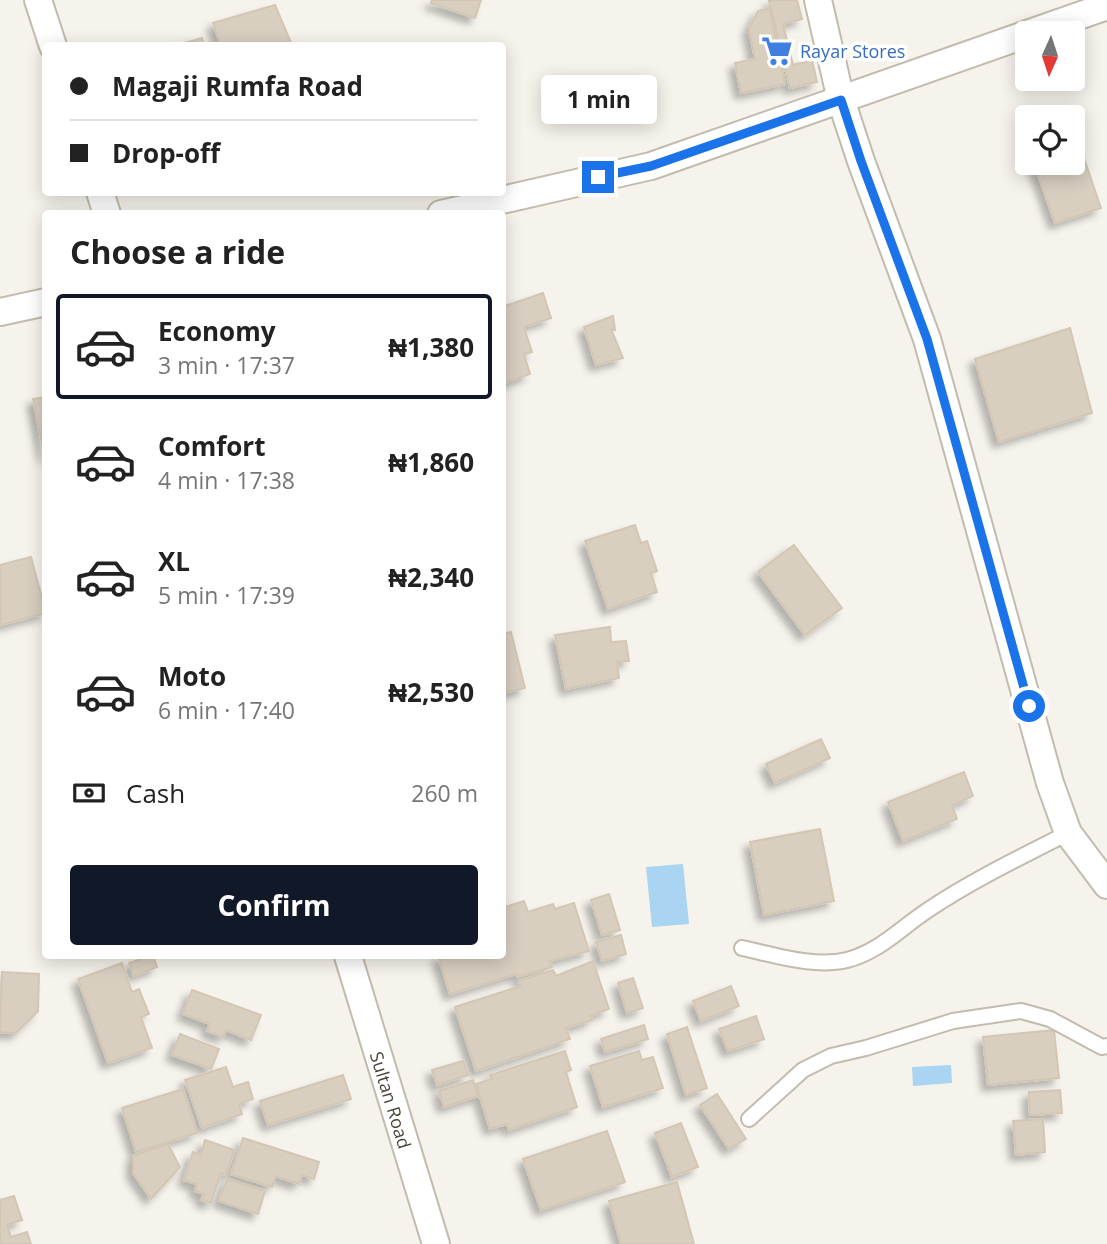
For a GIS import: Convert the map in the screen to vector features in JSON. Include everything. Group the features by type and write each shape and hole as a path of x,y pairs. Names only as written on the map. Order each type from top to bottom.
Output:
{"street":[{"path":"38,0 52,42"},
{"path":"818,0 841,100 927,339 1050,783 1069,833 1107,885"},
{"path":"1065,21 1107,6"},
{"path":"458,210 651,166 1015,39"},
{"path":"0,312 42,303"},
{"name":"Sultan Road","path":"349,959 436,1244"}],"lane":[{"path":"742,948 820,962 846,960 868,953 974,881 1069,833"},
{"path":"749,1119 803,1070 831,1056 953,1021 1021,1011 1050,1019 1102,1047 1107,1046"}],"water":[{"path":"683,864 689,924 652,927 646,867"},
{"path":"951,1065 952,1083 913,1086 912,1067"}],"building":[{"path":"432,0 481,0 475,18 431,3"},
{"path":"797,0 802,19 783,24 793,65 812,60 817,82 790,88 769,1"},
{"path":"275,5 291,42 220,42 213,23"},
{"path":"770,8 785,84 741,93 735,63 755,59 749,29 758,11"},
{"path":"202,38 204,42 188,42"},
{"path":"1085,161 1101,208 1055,223 1038,175 1085,175"},
{"path":"543,293 551,318 524,327 532,352 524,354 530,374 506,383 506,306"},
{"path":"613,316 615,330 611,329 623,358 596,365 584,327"},
{"path":"1070,328 1092,413 999,442 975,359"},
{"path":"42,398 42,442 33,399"},
{"path":"635,525 641,543 647,541 657,571 651,573 657,592 608,609 585,541"},
{"path":"794,545 842,608 805,635 758,572"},
{"path":"31,557 42,598 42,614 1,625 0,565"},
{"path":"610,627 611,642 626,641 629,661 617,662 619,678 566,689 555,635"},
{"path":"511,632 525,688 507,692 506,689 506,633"},
{"path":"821,739 830,758 775,783 766,764"},
{"path":"964,772 973,796 952,805 957,819 903,841 888,802"},
{"path":"820,829 834,901 764,915 750,842"},
{"path":"609,894 620,930 602,935 591,900"},
{"path":"524,901 528,912 553,904 555,909 574,903 589,951 550,961 552,967 518,977 516,974 450,994 439,959 506,959 506,907"},
{"path":"621,935 626,954 602,961 596,942"},
{"path":"154,959 157,967 134,976 129,963"},
{"path":"593,961 609,1009 590,1016 592,1020 566,1028 570,1039 476,1071 455,1007 521,986 519,981 553,970 556,976"},
{"path":"122,963 132,992 139,989 149,1014 141,1017 152,1048 108,1063 78,979"},
{"path":"2,972 39,974 38,1011 16,1033 0,1032"},
{"path":"633,978 643,1008 627,1013 618,983"},
{"path":"731,986 739,1006 701,1021 693,1001"},
{"path":"192,990 261,1015 251,1040 226,1030 223,1037 207,1031 210,1024 183,1014"},
{"path":"756,1016 764,1039 728,1051 719,1029"},
{"path":"644,1025 648,1039 605,1052 601,1039"},
{"path":"687,1027 707,1088 686,1095 667,1034"},
{"path":"1054,1030 1059,1078 988,1085 983,1037"},
{"path":"180,1034 219,1049 211,1069 172,1055"},
{"path":"565,1051 571,1070 566,1072 577,1107 509,1130 507,1124 490,1129 476,1084 492,1079 490,1075"},
{"path":"639,1051 642,1060 653,1057 663,1088 603,1107 590,1066"},
{"path":"463,1061 468,1075 437,1085 432,1070"},
{"path":"226,1067 233,1087 248,1082 253,1099 239,1104 242,1114 202,1128 185,1080"},
{"path":"343,1075 351,1099 268,1125 260,1101"},
{"path":"473,1080 478,1096 444,1107 439,1091"},
{"path":"183,1089 197,1133 136,1152 122,1108"},
{"path":"1060,1090 1062,1113 1030,1115 1029,1092"},
{"path":"717,1094 746,1139 729,1149 700,1105"},
{"path":"1043,1119 1045,1152 1016,1155 1013,1121"},
{"path":"681,1123 698,1167 672,1177 655,1133"},
{"path":"607,1131 625,1182 541,1210 523,1159"},
{"path":"243,1138 319,1162 314,1179 302,1175 299,1184 275,1176 272,1187 231,1174"},
{"path":"205,1140 234,1150 226,1175 221,1173 211,1203 201,1200 204,1194 195,1191 197,1184 184,1180 193,1152 201,1155"},
{"path":"168,1144 180,1167 151,1199 133,1173 133,1156"},
{"path":"227,1179 265,1191 258,1214 219,1201"},
{"path":"677,1182 694,1244 621,1244 609,1201"},
{"path":"14,1196 22,1220 7,1225 11,1237 27,1232 31,1244 0,1244 0,1200"}],"place":[{"name":"Rayar Stores","path":"777,51"}],"route":[{"path":"598,177 651,166 841,100 927,339 1029,706"}]}
